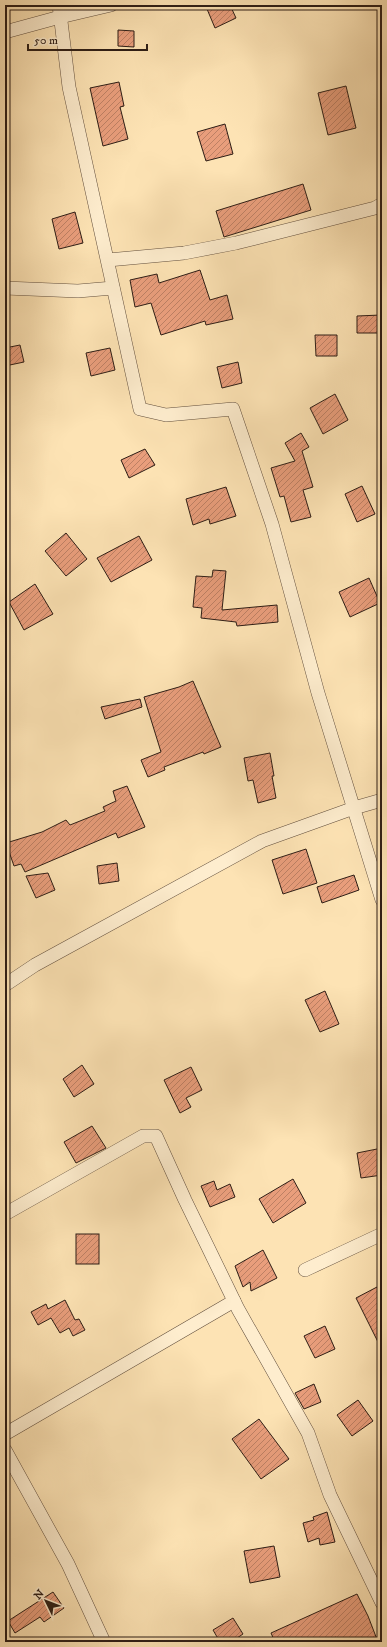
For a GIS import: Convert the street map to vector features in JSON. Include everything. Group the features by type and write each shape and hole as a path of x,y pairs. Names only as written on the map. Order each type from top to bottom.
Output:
{"street":[{"path":"5,32 59,11 112,5"},
{"path":"59,11 69,87 140,409 166,415 233,409 272,524 318,693 382,900"},
{"path":"108,260 184,253 236,243 375,208 382,204"},
{"path":"5,288 78,291 114,288"},
{"path":"5,984 35,965 262,841 354,808 382,800"},
{"path":"5,1214 143,1136 156,1136 234,1301 308,1433 330,1494 382,1604"},
{"path":"305,1270 382,1234"},
{"path":"5,1434 234,1301"},
{"path":"5,1450 68,1564 104,1642"}],"building":[{"path":"217,5 230,5 236,18 215,28 207,9"},
{"path":"118,30 134,31 134,47 118,46"},
{"path":"119,82 124,106 120,107 128,139 103,146 90,88"},
{"path":"346,86 356,128 328,135 318,93"},
{"path":"225,124 233,154 206,161 197,132"},
{"path":"303,184 311,210 224,237 216,211"},
{"path":"75,212 83,243 59,249 52,219"},
{"path":"200,270 210,300 227,295 233,319 206,325 205,321 161,335 151,303 135,307 130,280 157,274 159,283"},
{"path":"381,315 381,333 357,333 357,316"},
{"path":"315,335 337,335 337,356 316,356"},
{"path":"20,345 24,362 5,366 5,348"},
{"path":"110,348 115,370 91,376 86,353"},
{"path":"238,362 242,383 222,388 217,367"},
{"path":"335,394 348,420 323,434 310,408"},
{"path":"301,433 309,447 302,451 313,487 303,490 311,517 291,522 284,496 280,497 271,468 295,461 285,443"},
{"path":"145,449 155,465 129,478 121,460"},
{"path":"362,486 375,514 357,522 345,494"},
{"path":"226,487 236,516 210,524 209,519 193,525 186,499"},
{"path":"66,533 87,559 66,576 45,551"},
{"path":"139,536 152,560 111,582 97,558"},
{"path":"213,570 226,571 222,610 277,605 278,622 237,626 236,622 201,618 202,608 193,607 196,576 212,577"},
{"path":"369,578 380,603 350,617 339,592"},
{"path":"35,584 53,614 24,630 9,602"},
{"path":"193,681 221,747 204,754 203,752 164,767 165,770 148,777 141,760 161,752 144,697 179,687"},
{"path":"140,699 142,707 105,719 101,707"},
{"path":"270,753 276,798 258,803 253,780 248,781 244,758"},
{"path":"127,786 145,827 118,838 116,833 25,872 21,864 14,866 6,843 42,832 66,820 70,825 105,811 103,807 116,801 113,791"},
{"path":"306,849 317,883 283,894 272,860"},
{"path":"117,863 119,881 99,884 97,866"},
{"path":"48,873 55,890 36,898 26,876"},
{"path":"354,875 359,890 322,903 317,887"},
{"path":"325,991 339,1024 320,1032 305,1000"},
{"path":"82,1065 94,1084 74,1097 63,1079"},
{"path":"191,1067 202,1090 186,1098 191,1107 180,1113 164,1080"},
{"path":"92,1126 106,1148 76,1163 64,1142"},
{"path":"382,1148 382,1175 361,1178 357,1153"},
{"path":"293,1179 306,1203 273,1223 259,1199"},
{"path":"214,1181 217,1190 230,1184 235,1197 210,1207 201,1186"},
{"path":"76,1234 99,1234 99,1264 76,1264"},
{"path":"263,1250 277,1278 251,1291 250,1282 243,1287 235,1266"},
{"path":"377,1287 382,1296 382,1350 356,1298"},
{"path":"65,1300 75,1320 79,1319 85,1330 73,1336 69,1328 60,1333 51,1318 38,1325 31,1312 46,1304 48,1309"},
{"path":"325,1326 335,1349 315,1358 304,1336"},
{"path":"314,1384 321,1402 304,1409 295,1393"},
{"path":"358,1400 373,1421 352,1436 337,1415"},
{"path":"259,1419 289,1459 261,1479 232,1439"},
{"path":"327,1512 335,1542 320,1545 319,1538 308,1542 303,1523 314,1520 313,1517"},
{"path":"274,1546 280,1577 250,1583 244,1551"},
{"path":"53,1592 64,1608 44,1622 40,1617 15,1633 8,1621"},
{"path":"357,1594 368,1616 378,1642 338,1642 336,1637 326,1642 275,1642 271,1633"},
{"path":"233,1618 243,1634 231,1642 220,1642 213,1630"}]}
